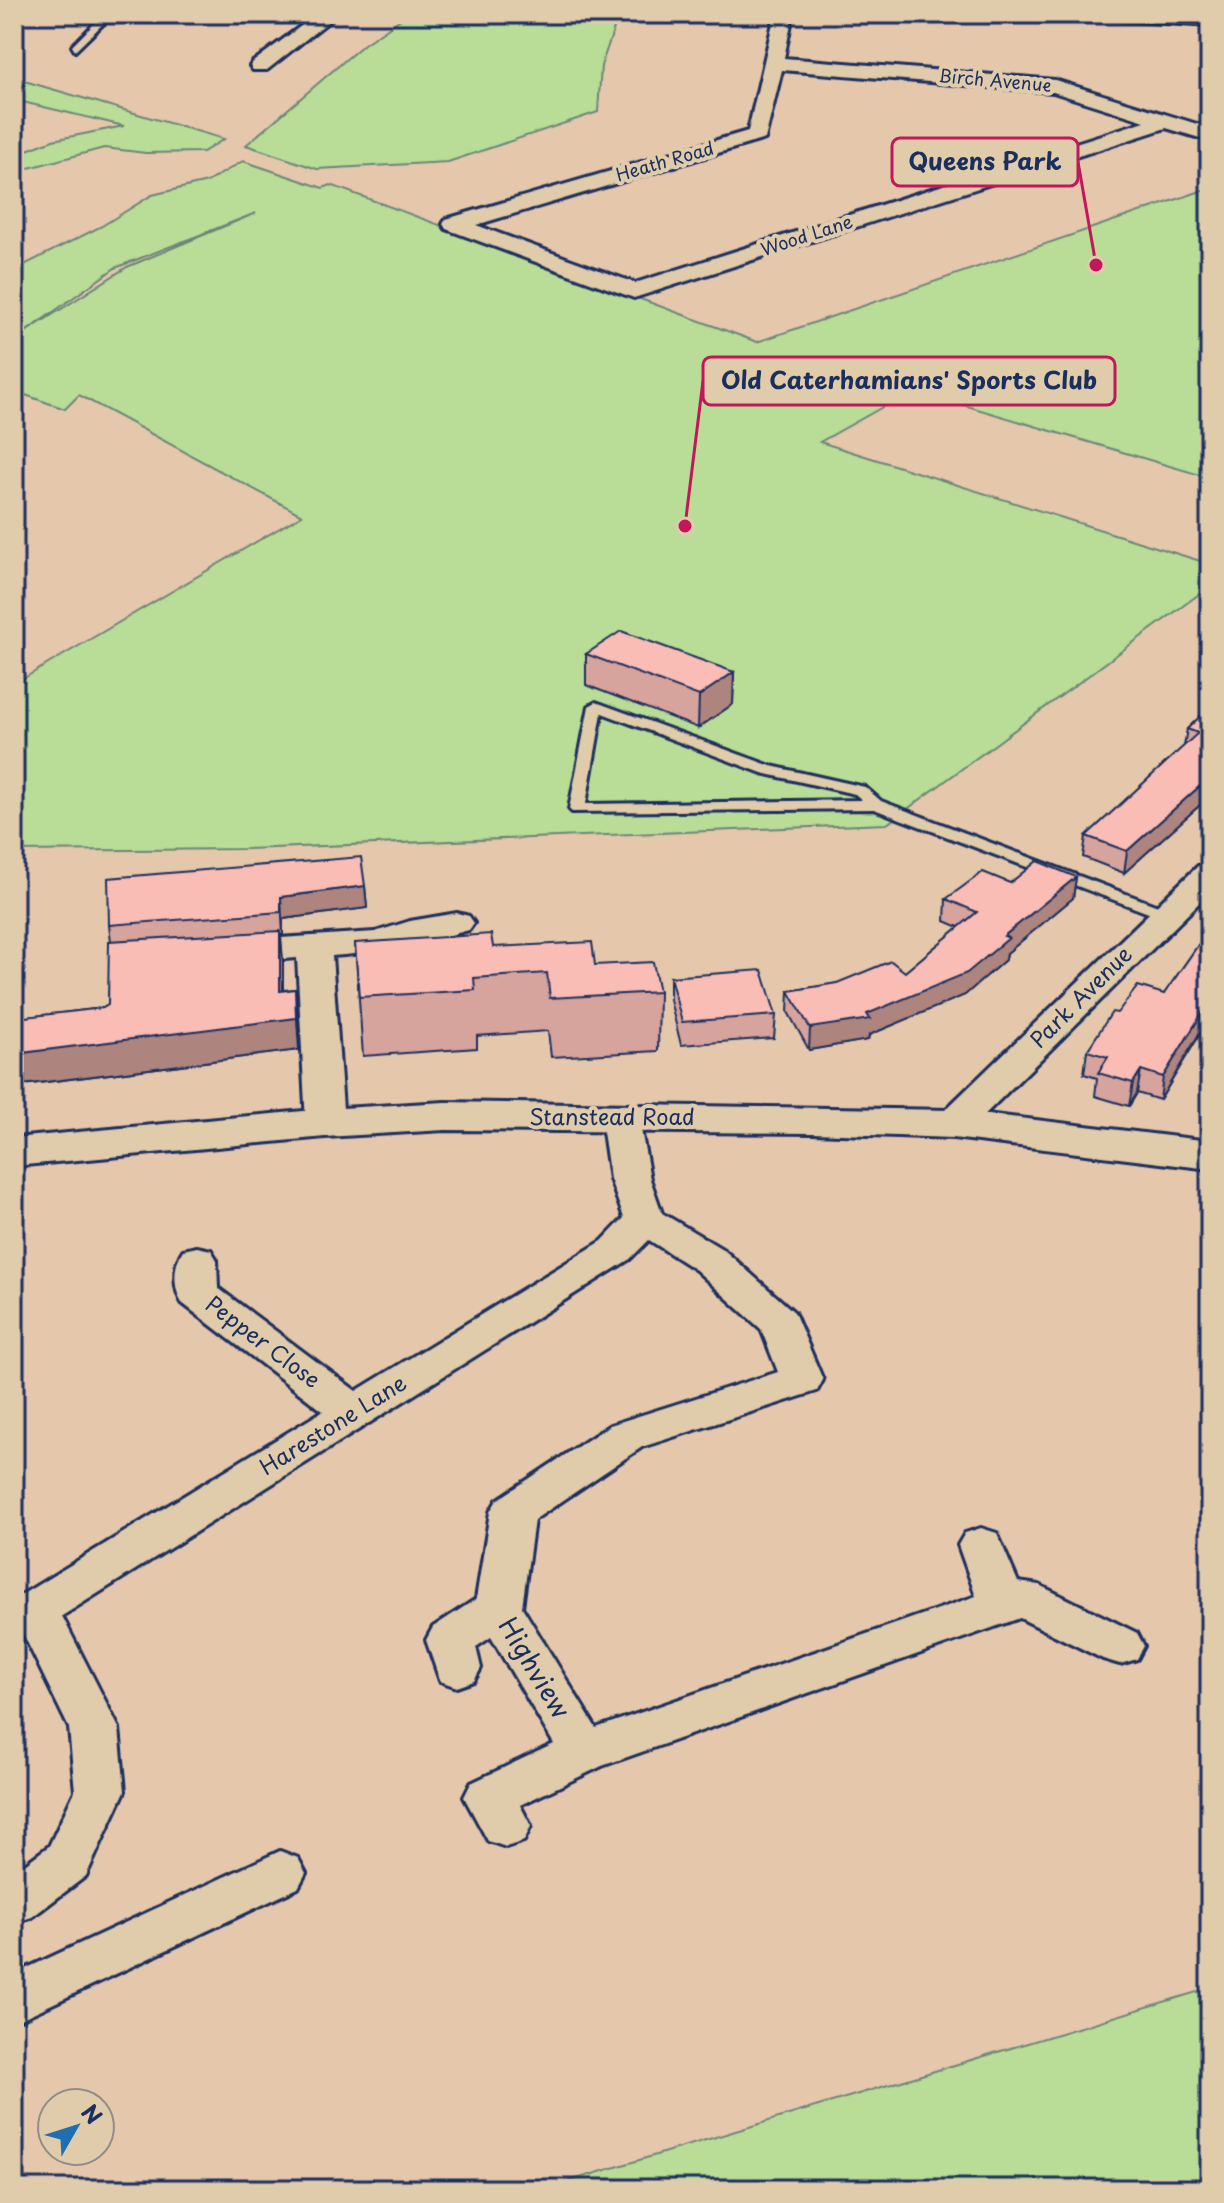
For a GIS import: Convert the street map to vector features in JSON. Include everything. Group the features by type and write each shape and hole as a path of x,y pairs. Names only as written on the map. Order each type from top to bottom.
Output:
{"street":[{"path":"260,66 329,14"},
{"name":"Heath Road","path":"454,224 758,135 784,14"},
{"path":"1120,14 1210,20"},
{"name":"Birch Avenue","path":"773,63 1055,86 1210,135"},
{"name":"Wood Lane","path":"454,224 634,291 1164,122"},
{"name":"Park Avenue","path":"953,1124 1210,873"},
{"path":"195,955 380,942 410,931 457,923"},
{"path":"314,946 325,1123"},
{"name":"Stanstead Road","path":"14,1152 325,1123 445,1116 953,1124 1210,1155"},
{"path":"620,1118 630,1179 645,1220"},
{"name":"Harestone Lane","path":"24,1615 616,1250 645,1220"},
{"name":"Highview","path":"585,1752 498,1608 513,1512 626,1436 802,1380 779,1322 710,1260 645,1220"},
{"name":"Pepper Close","path":"197,1260 197,1293 354,1412"},
{"path":"981,1545 1003,1605"},
{"path":"506,1826 489,1797 585,1752 1022,1598 1120,1646"},
{"path":"457,1668 450,1640 498,1608"},
{"path":"14,1901 68,1861 100,1791 94,1728 24,1615"},
{"path":"14,1999 280,1873"}],"lane":[{"path":"75,48 102,21 86,14"},
{"path":"876,804 577,809 596,706 767,770 860,790 876,804 1165,914"}],"green space":[{"path":"408,14 619,14 601,66 598,112 448,162 317,169 246,145 364,44"},
{"path":"14,78 224,139 203,152 146,153 104,148 14,172 14,155 53,140 124,126 14,100"},
{"path":"243,161 323,188 331,185 757,342 1210,188 1210,478 913,390 820,442 1210,564 1210,586 887,824 247,849 14,851 14,684 302,515 79,395 65,409 14,391 14,270 102,226 152,195 207,182","holes":["256,213 127,267 21,335 115,268"]},
{"path":"1210,1988 1210,2189 543,2189"}],"building":[{"path":"621,631 734,672 699,696 586,654"},
{"path":"1210,707 1210,777 1127,851 1086,836 1198,733 1187,729"},
{"path":"361,857 365,886 281,897 281,912 109,925 108,878"},
{"path":"1037,861 1076,877 1004,936 1009,938 967,973 867,1014 870,1019 810,1028 789,991 837,983 891,961 905,972 977,912 946,899 983,872 1010,883"},
{"path":"1210,928 1210,1000 1163,1077 1141,1070 1133,1083 1098,1073 1108,1057 1087,1051 1112,1012 1117,1013 1138,986 1164,994"},
{"path":"280,931 280,991 295,989 296,1018 14,1054 14,1006 17,1018 108,1005 109,941"},
{"path":"491,934 493,947 592,942 595,965 653,962 659,992 550,998 547,973 474,978 475,990 359,997 355,943"},
{"path":"762,970 776,1015 682,1022 670,977"}],"place":[{"name":"Queens Park","path":"1096,265"},
{"name":"Old Caterhamians' Sports Club","path":"685,526"}]}
